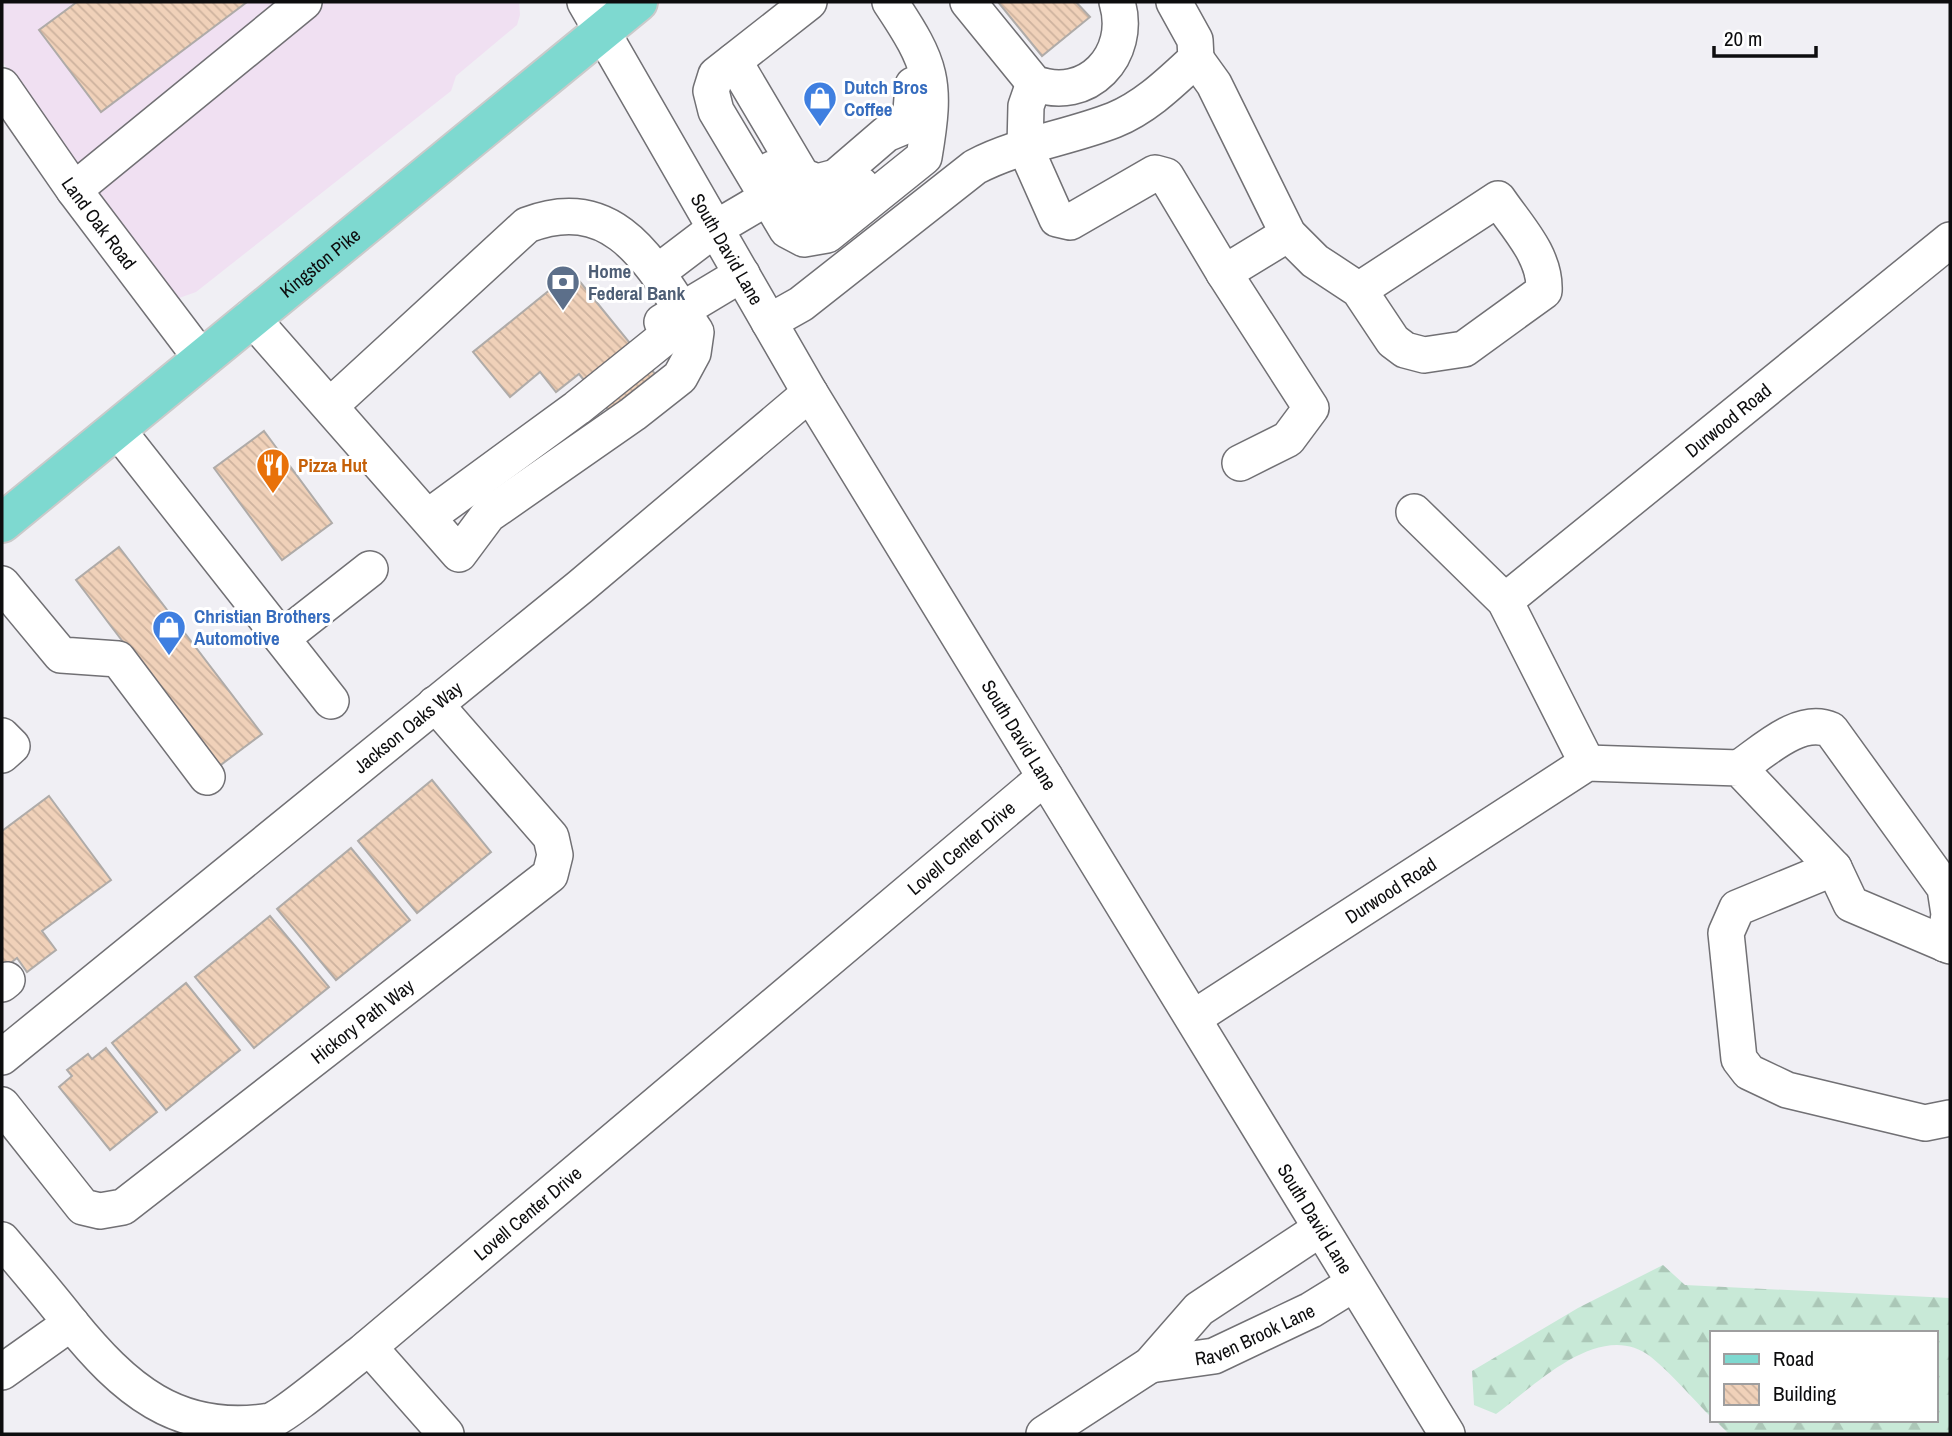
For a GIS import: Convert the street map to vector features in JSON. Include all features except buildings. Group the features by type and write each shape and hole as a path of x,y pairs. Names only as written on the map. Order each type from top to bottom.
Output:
{"main road":[{"name":"Kingston Pike","path":"2,523 251,317 594,16 638,2"}],"street":[{"path":"74,190 304,2"},
{"path":"809,2 725,68 711,91 716,111 767,198 788,230 804,239 827,234 924,157 933,109 930,73 919,46 890,2"},
{"path":"725,68 802,176 817,182 836,177 886,134 911,124 914,97 907,56 870,2"},
{"path":"968,2 1034,83 1050,89 1086,84 1113,58 1122,23 1117,2"},
{"path":"1174,2 1195,40 1196,59 1214,84 1288,234 1315,261 1359,290 1393,341 1405,349 1424,355 1464,349 1544,291 1545,275 1541,261 1498,199 1359,290"},
{"name":"South David Lane","path":"594,16 810,393 1195,1017 1353,1284 1447,1434"},
{"path":"769,322 801,304 975,167 997,155 1115,119 1149,101 1196,59"},
{"path":"1034,83 1026,106 1025,147 1057,219 1070,222 1155,173 1166,176 1224,273 1311,408 1288,439 1240,463"},
{"name":"Land Oak Road","path":"2,86 74,190 201,358"},
{"path":"658,272 716,228 767,198"},
{"path":"251,317 459,554 488,515 633,414 680,377 693,353 696,332 658,272 628,239 611,226 594,219 568,215 547,217 527,225 330,405"},
{"path":"1224,273 1288,234"},
{"name":"Durwood Road","path":"1505,601 1950,240"},
{"path":"428,517 559,420 563,400 653,326 682,312 742,274"},
{"name":"Jackson Oaks Way","path":"2,1057 435,704 810,393"},
{"path":"116,429 331,701"},
{"path":"1414,512 1505,601 1587,763 1739,768 1803,726 1819,725 1831,730 1945,888 1949,914 1948,945 1851,904 1834,869 1739,768"},
{"path":"282,638 370,569"},
{"path":"2,584 61,655 118,659 207,777"},
{"name":"Hickory Path Way","path":"6,1119 83,1207 100,1211 123,1207 550,875 555,855 551,837 435,704"},
{"path":"2,736 12,746 2,755"},
{"name":"Durwood Road","path":"1195,1017 1587,763"},
{"name":"Lovell Center Drive","path":"2,1240 105,1366 134,1394 182,1428 218,1428 271,1420 369,1347 1045,776"},
{"path":"1834,869 1737,908 1726,933 1739,1059 1749,1072 1787,1090 1925,1123 1950,1118"},
{"name":"Raven Brook Lane","path":"1044,1434 1150,1365 1199,1309 1320,1229"},
{"name":"Raven Brook Lane","path":"1150,1365 1213,1356 1311,1310 1353,1284"},
{"path":"2,1372 71,1323"},
{"path":"369,1347 446,1434"}],"shaded area":[{"path":"2,2 519,2 520,15 517,25 456,76 451,91 196,292 179,298 162,286 2,61"}],"green space":[{"path":"1663,1265 1685,1285 1950,1298 1950,1434 1729,1434 1717,1422 1938,1422 1938,1331 1710,1331 1710,1416 1651,1357 1631,1347 1611,1345 1590,1350 1569,1360 1496,1414 1474,1405 1472,1371 1578,1308"}],"place":[{"name":"Dutch Bros Coffee","path":"820,128"},
{"name":"Home Federal Bank","path":"563,312"},
{"name":"Pizza Hut","path":"273,495"},
{"name":"Christian Brothers Automotive","path":"169,657"}]}
